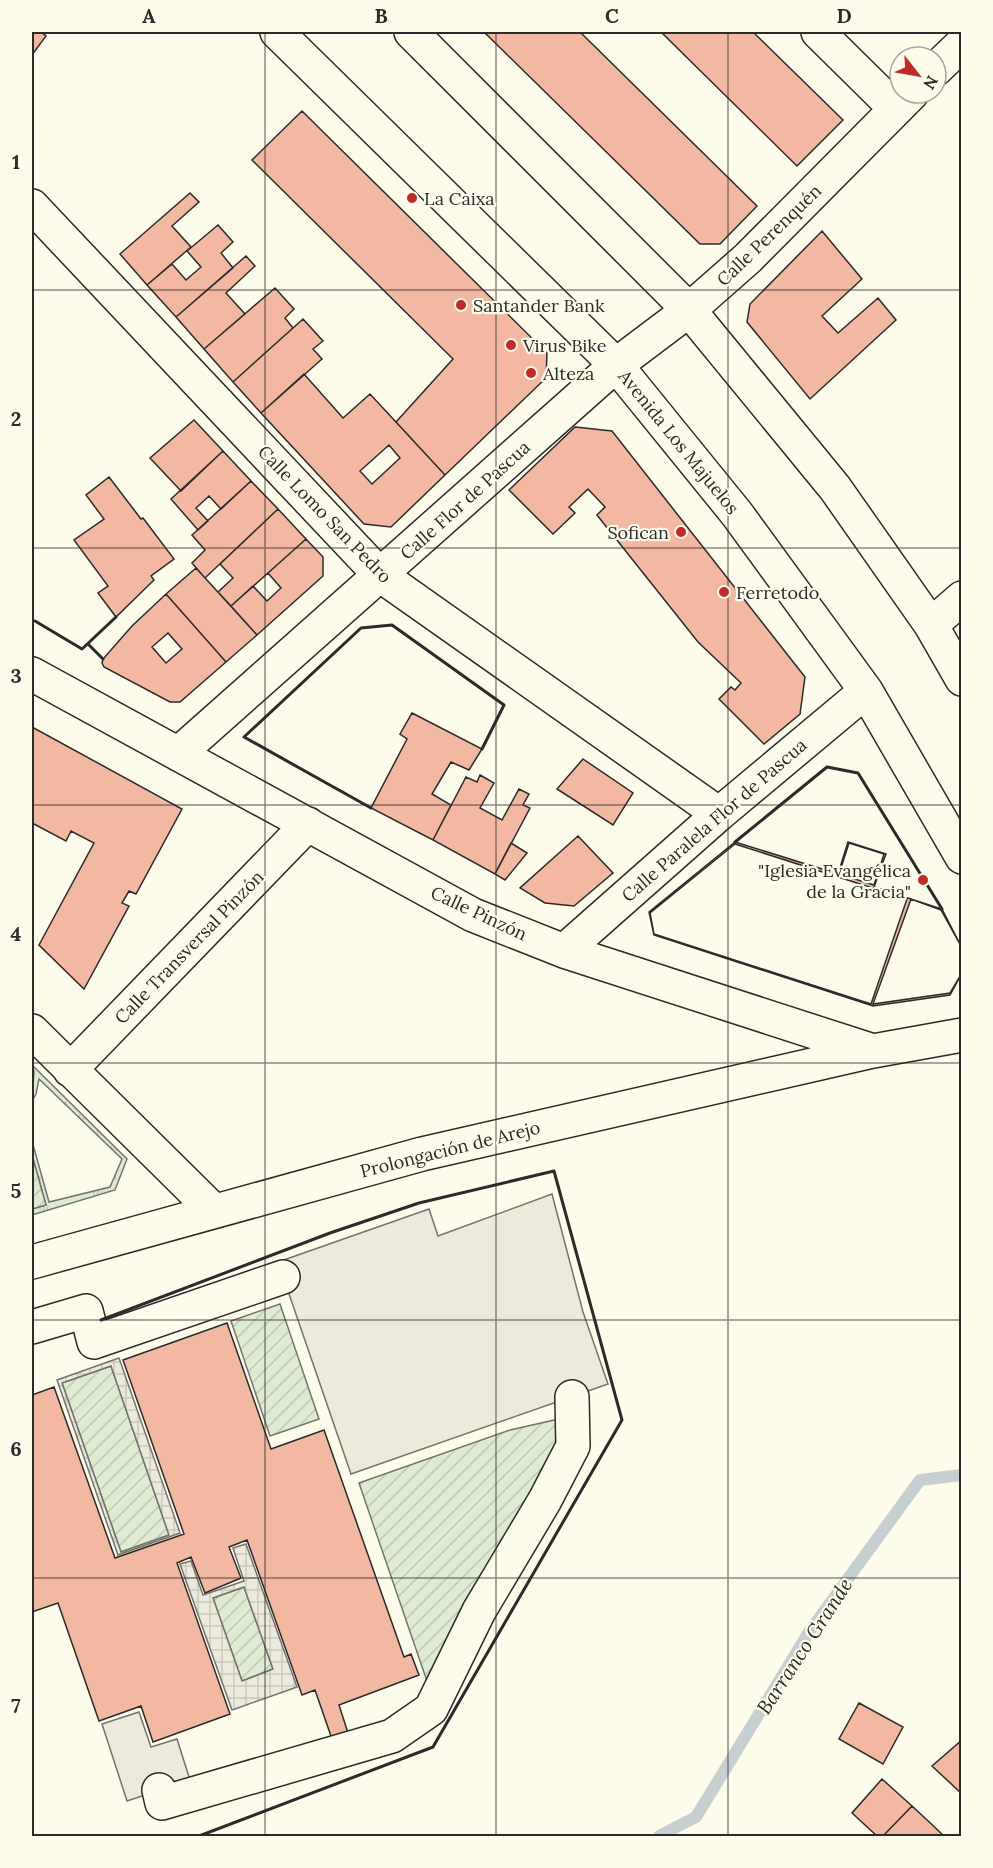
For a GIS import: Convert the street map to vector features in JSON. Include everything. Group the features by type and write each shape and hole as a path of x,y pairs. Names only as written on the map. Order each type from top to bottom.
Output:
{"street":[{"name":"Avenida Los Majuelos","path":"277,32 616,365 738,514 866,692 962,857"},
{"path":"411,32 689,310 835,488 931,625 962,679"},
{"path":"818,32 888,88"},
{"path":"948,57 962,44"},
{"name":"Calle Perenquén","path":"616,365 689,310 748,258 900,105"},
{"name":"Calle Lomo San Pedro","path":"32,206 380,575 719,814"},
{"name":"Calle Flor de Pascua","path":"178,754 616,365"},
{"path":"931,625 962,598"},
{"name":"Calle Pinzón","path":"32,674 473,915 564,951 873,1051 962,1035"},
{"name":"Calle Paralela Flor de Pascua","path":"564,951 719,814 866,692"},
{"name":"Calle Transversal Pinzón","path":"70,1070 308,824"},
{"path":"32,1031 214,1211"},
{"name":"Prolongación de Arejo","path":"32,1262 422,1154 873,1051"},
{"path":"32,1327 86,1311 94,1342 283,1277"},
{"path":"159,1790 162,1803 351,1750 392,1736 431,1709 480,1611 545,1500 573,1446 572,1397"}],"green space":[{"path":"32,1065 127,1159 115,1190 32,1215 32,1209 46,1205 32,1155 32,1141 49,1202 110,1187 122,1159 39,1079 32,1101 34,1071"},
{"path":"32,1155 46,1205 32,1209"},
{"path":"280,1304 319,1419 270,1436 231,1321"},
{"path":"111,1366 169,1535 121,1552 62,1383"},
{"path":"559,1419 560,1441 513,1524 466,1599 448,1636 443,1660 430,1690 359,1483 510,1430"},
{"path":"244,1587 273,1669 242,1681 213,1598"}],"shaded area":[{"path":"552,1194 583,1312 608,1384 351,1474 278,1262 429,1209 438,1236"},
{"path":"119,1358 180,1533 118,1555 57,1380","holes":["111,1366 169,1535 121,1552 62,1383"]},
{"path":"246,1544 297,1687 232,1710 180,1564 191,1561 203,1595 244,1581 233,1548","holes":["244,1587 273,1669 242,1681 213,1598"]},
{"path":"139,1712 151,1747 177,1739 190,1780 127,1801 102,1724"}],"building":[{"path":"32,32 41,32 46,36 32,55"},
{"path":"484,32 580,32 757,206 720,244 700,244"},
{"path":"661,32 753,32 843,120 797,166"},
{"path":"302,111 547,353 546,378 445,475 396,422 453,359 252,160"},
{"path":"190,193 199,202 172,226 191,247 147,285 120,254"},
{"path":"218,225 233,242 221,253 233,268 176,317 147,285 172,264 186,280 201,267 187,251"},
{"path":"822,231 862,279 822,316 838,333 878,298 896,320 810,399 747,322 750,304"},
{"path":"246,256 255,266 226,293 245,314 204,349 176,317"},
{"path":"275,288 294,309 285,318 293,328 233,382 204,349"},
{"path":"303,319 323,341 313,349 322,359 261,413 233,382"},
{"path":"304,374 343,418 370,394 445,475 391,527 364,524 261,413","holes":["389,445 400,458 372,484 360,471"]},
{"path":"194,420 223,451 181,491 150,458"},
{"path":"575,427 612,431 805,677 800,714 764,744 719,699 731,687 735,690 741,683 698,642 597,515 605,507 588,489 569,507 575,513 553,534 509,490"},
{"path":"223,451 251,481 221,509 209,496 196,508 208,521 198,530 171,499"},
{"path":"109,477 174,559 151,576 154,580 116,617 98,593 108,586 74,540 104,519 86,495"},
{"path":"251,481 278,509 205,578 192,563 205,550 192,535"},
{"path":"278,509 306,539 231,606 218,592 233,578 220,564"},
{"path":"306,539 323,557 323,576 257,635 231,606 253,586 267,601 281,588 268,573"},
{"path":"196,568 257,635 226,662 166,594"},
{"path":"166,594 226,662 180,702 170,702 104,667 102,663 132,626","holes":["168,633 182,649 166,663 152,647"]},
{"path":"412,713 482,749 469,770 451,762 432,794 451,805 433,840 371,808 407,739 400,734"},
{"path":"32,727 182,809 136,894 129,891 122,903 129,906 84,989 39,945 94,843 71,831 66,841 32,823"},
{"path":"583,759 633,793 613,825 557,789"},
{"path":"480,775 494,783 480,808 502,820 519,789 529,794 523,805 530,808 495,874 433,840 466,777 477,782"},
{"path":"578,836 613,873 574,906 545,903 520,888"},
{"path":"735,842 838,874 848,842 886,854 874,887 942,909 962,948 941,910 911,899 873,1004 950,993 962,973 950,995 873,1006 654,935 649,912","holes":["849,843 884,854 874,885 839,874","735,844 907,899 871,1004 654,934 650,913"]},
{"path":"511,843 527,853 505,880 495,874"},
{"path":"227,1323 271,1449 324,1430 404,1657 411,1654 419,1675 339,1705 348,1733 332,1739 315,1690 302,1695 247,1540 229,1547 241,1578 205,1593 191,1557 177,1563 230,1714 153,1742 141,1706 99,1721 58,1603 32,1612 32,1395 54,1387 115,1558 184,1534 123,1360"},
{"path":"859,1703 903,1727 883,1764 839,1739"},
{"path":"962,1740 962,1794 932,1766"},
{"path":"882,1779 912,1806 883,1836 877,1836 852,1813"},
{"path":"912,1806 926,1819 944,1836 883,1836"}],"waterway":[{"name":"Barranco Grande","path":"659,1836 696,1817 809,1632 920,1480 962,1475"}],"wall":[{"path":"35,621 82,649 116,617"},
{"path":"371,808 244,737 361,628 392,625 504,705 482,749"},
{"path":"88,644 103,659"},
{"path":"735,842 827,767 858,773 942,909"},
{"path":"101,1320 330,1233 419,1203 554,1171 622,1420 433,1747 199,1836"}],"place":[{"name":"La Caixa","path":"412,198"},
{"name":"Santander Bank","path":"461,305"},
{"name":"Virus Bike","path":"511,345"},
{"name":"Alteza","path":"531,373"},
{"name":"Sofican","path":"681,532"},
{"name":"Ferretodo","path":"724,592"},
{"name":"\"Iglesia Evangélica de la Gracia\"","path":"923,880"}]}
